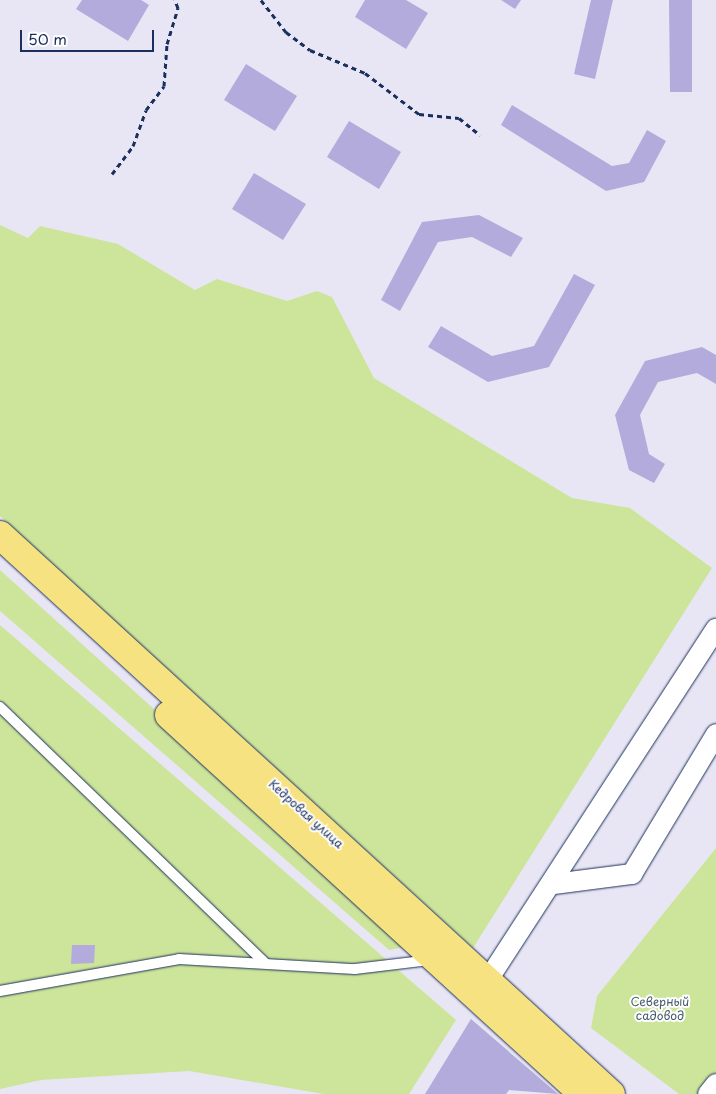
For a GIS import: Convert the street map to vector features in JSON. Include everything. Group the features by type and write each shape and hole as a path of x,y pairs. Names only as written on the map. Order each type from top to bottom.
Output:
{"main road":[{"name":"Кедровая улица","path":"0,535 482,988 583,1094"},
{"name":"Кедровая улица","path":"0,560 434,960 482,988 611,1094"}],"street":[{"path":"482,988 554,884 716,629"},
{"path":"554,884 632,874 716,734"},
{"path":"708,1094 716,1084"}],"lane":[{"path":"0,707 265,963"},
{"path":"0,991 179,959 355,970 434,960"}],"path":[{"path":"112,174 132,146 146,110 164,86 167,44 178,8 175,0"},
{"path":"261,0 286,32 310,50 365,73 419,114 460,118 480,135"}],"green space":[{"path":"0,225 28,238 40,226 118,244 195,290 217,279 287,301 317,291 332,297 374,378 572,498 630,508 712,568 473,948 0,516"},
{"path":"0,570 415,945 389,950 0,611"},
{"path":"0,625 456,1020 409,1094 324,1094 189,1071 41,1080 0,1089"},
{"name":"Северный садовод","path":"716,848 716,1094 679,1094 591,1028 597,996"}],"building":[{"path":"82,0 141,0 149,5 128,41 76,9"},
{"path":"365,0 406,0 428,13 406,49 355,17"},
{"path":"501,0 521,0 515,9"},
{"path":"591,0 613,0 595,79 574,74"},
{"path":"669,0 692,0 692,92 670,92"},
{"path":"246,64 297,96 275,131 224,100"},
{"path":"512,105 612,166 629,163 647,130 666,141 644,182 606,191 501,125"},
{"path":"349,121 401,152 379,189 327,157"},
{"path":"254,173 306,204 283,240 232,209"},
{"path":"479,215 523,238 511,257 472,237 438,242 400,311 381,300 422,222"},
{"path":"574,274 595,285 549,367 488,382 428,347 441,326 492,356 534,346"},
{"path":"702,347 716,355 716,384 697,373 658,382 640,415 649,454 665,464 654,483 629,470 615,415 645,361"},
{"path":"72,945 95,945 94,963 71,964"},
{"path":"471,1019 558,1094 509,1090 506,1094 425,1094"}]}
